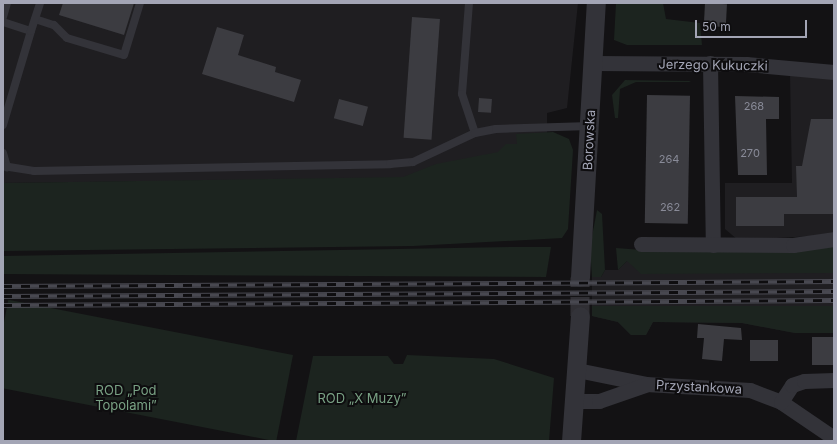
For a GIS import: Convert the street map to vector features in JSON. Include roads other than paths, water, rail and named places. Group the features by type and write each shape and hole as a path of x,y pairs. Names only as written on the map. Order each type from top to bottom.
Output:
{"street":[{"name":"Borowska","path":"580,277 596,3"},
{"name":"Jerzego Kukuczki","path":"592,63 710,63 834,72"},
{"path":"710,63 714,245"},
{"path":"641,244 793,245 834,239"},
{"path":"571,441 578,364 580,316"},
{"name":"Przystankowa","path":"578,364 646,384 750,390 781,402 834,438"},
{"path":"781,402 792,385 804,381 834,380"},
{"name":"Przystankowa","path":"575,401 599,401 646,384"}],"lane":[{"path":"3,17 7,3"},
{"path":"3,125 40,3"},
{"path":"35,19 54,25 67,38 124,55 140,3"},
{"path":"469,3 462,94 475,132"},
{"path":"3,22 31,31"},
{"path":"3,153 5,167 34,171 390,164 412,162 475,132 513,126 590,126"}],"tunnel":[{"path":"580,277 580,316"}],"railway":[{"path":"3,286 834,281"},
{"path":"3,296 834,291"},
{"path":"3,305 834,300"}],"park label":[{"name":"ROD „Pod Topolami”","path":"126,398"},
{"name":"ROD „X Muzy”","path":"362,398"}]}
